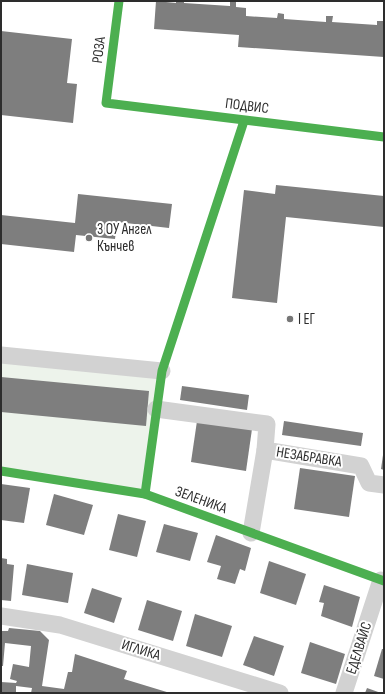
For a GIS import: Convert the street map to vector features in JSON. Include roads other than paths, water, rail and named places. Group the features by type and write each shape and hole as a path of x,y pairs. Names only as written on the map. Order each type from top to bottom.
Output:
{"street":[{"name":"РОЗА","path":"106,103 119,1"},
{"name":"ПОДВИС","path":"106,103 384,137"},
{"path":"145,494 162,371 244,121"},
{"path":"1,355 162,371"},
{"name":"НЕЗАБРАВКА","path":"156,409 267,424 265,450 361,466 369,483 384,485"},
{"path":"251,533 265,450"},
{"name":"ЗЕЛЕНИКА","path":"1,471 145,494 383,580"},
{"name":"ЕДЕЛВАЙС","path":"344,693 383,580"},
{"name":"ИГЛИКА","path":"1,616 60,625 280,693"}],"place":[{"name":"3 ОУ Ангел Кънчев","path":"89,238"},
{"name":"I ЕГ","path":"290,319"}]}
